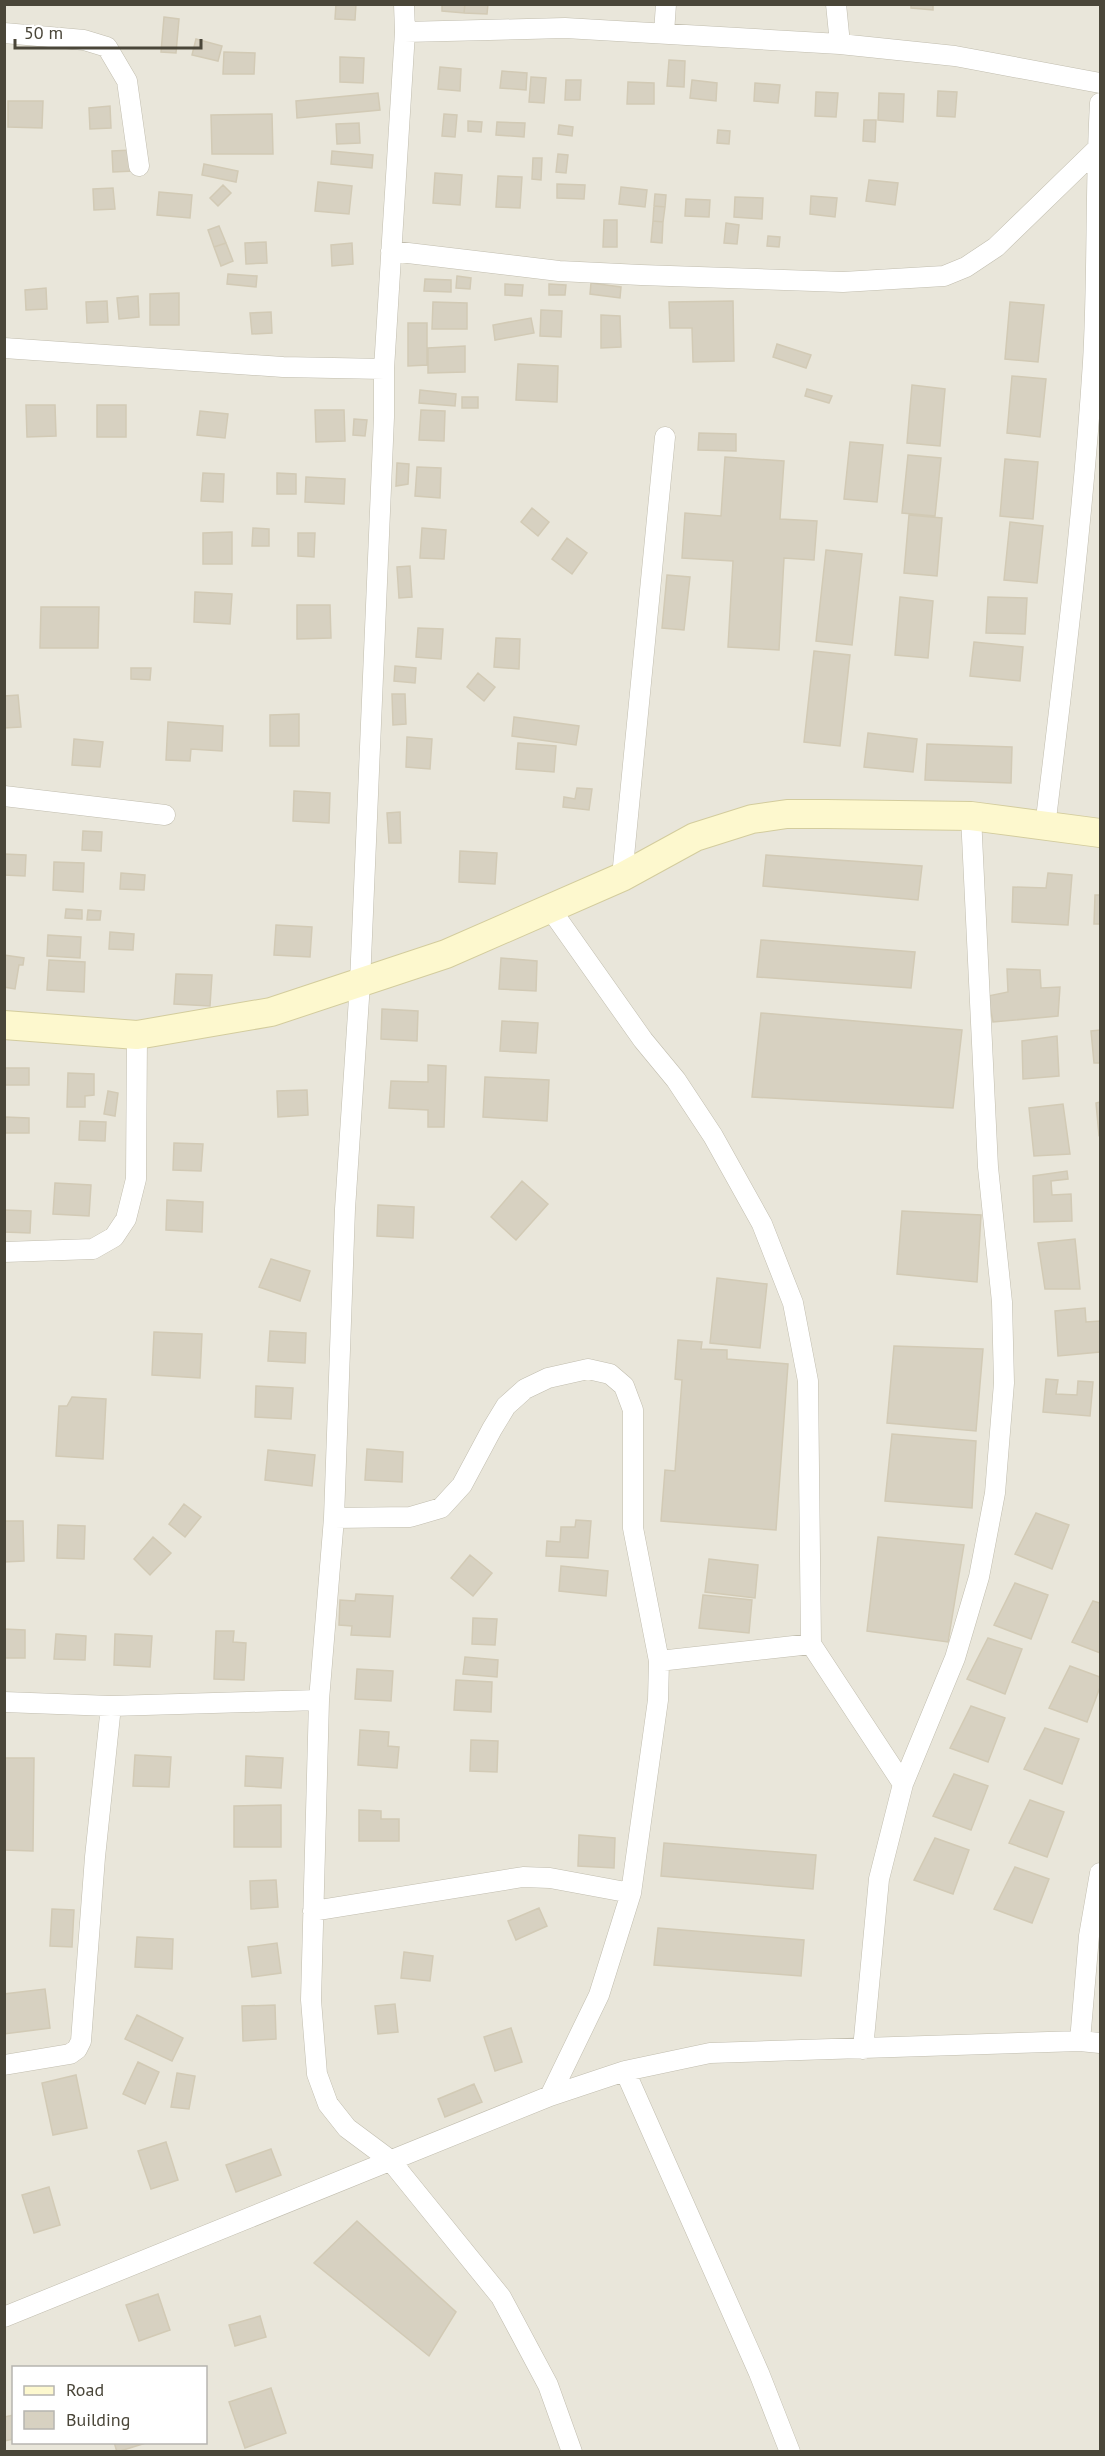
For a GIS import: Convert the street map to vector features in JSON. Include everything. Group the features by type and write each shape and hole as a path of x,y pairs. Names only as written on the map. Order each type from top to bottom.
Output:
{"street":[{"path":"404,4 405,32 384,369 384,428 360,983 345,1209 334,1518 319,1700 310,2000 316,2074 328,2104 347,2128 390,2160 501,2298 548,2385 572,2451"},
{"path":"664,33 666,4"},
{"path":"836,4 840,44"},
{"path":"405,32 565,28 840,44 954,56 1101,83"},
{"path":"4,33 84,40 107,47 127,81 139,166"},
{"path":"1046,827 1088,446 1093,358 1097,149 1101,103"},
{"path":"391,251 559,271 652,276 843,282 944,276 966,267 996,247 1097,149"},
{"path":"4,348 261,366 384,369"},
{"path":"622,877 665,437"},
{"path":"4,796 165,815"},
{"path":"4,1025 137,1035 271,1012 446,954 622,877 695,837 752,819 787,814 970,816 1101,833"},
{"path":"863,2049 879,1879 903,1784 955,1658 979,1577 996,1493 1004,1383 1002,1302 988,1167 970,816"},
{"path":"549,907 623,1013 676,1080 713,1136 762,1224 793,1303 808,1381 811,1644 903,1784"},
{"path":"4,1252 93,1249 114,1237 126,1219 136,1179 137,1035"},
{"path":"334,1518 410,1517 441,1508 462,1485 506,1406 525,1389 548,1378 588,1369 610,1374 624,1386 633,1410 633,1528 660,1661 658,1700 630,1893 599,1995 550,2096"},
{"path":"660,1661 811,1644"},
{"path":"4,1702 111,1706 319,1700"},
{"path":"4,2065 70,2054 77,2049 81,2041 94,1868 111,1706"},
{"path":"1080,2041 1089,1936 1101,1873"},
{"path":"313,1911 523,1877 550,1878 630,1893"},
{"path":"4,2317 550,2096 625,2071 710,2053 1080,2041 1101,2043"},
{"path":"625,2071 759,2373 790,2451"}],"shaded area":[{"path":"5,5 1100,5 1100,2451 5,2452"}],"building":[{"path":"336,4 356,4 355,20 335,19"},
{"path":"442,4 465,4 464,13 442,11"},
{"path":"465,4 488,4 487,14 464,13"},
{"path":"911,4 933,4 933,10 911,8"},
{"path":"164,17 179,19 176,53 161,52"},
{"path":"196,39 222,46 218,61 192,55"},
{"path":"224,52 255,53 254,74 223,74"},
{"path":"340,57 364,58 363,83 340,82"},
{"path":"669,60 685,61 684,87 667,86"},
{"path":"440,67 461,69 460,91 438,89"},
{"path":"502,71 527,73 526,90 500,88"},
{"path":"531,77 546,78 544,103 529,102"},
{"path":"566,80 581,80 580,100 565,100"},
{"path":"692,80 717,83 716,101 690,98"},
{"path":"628,82 654,83 654,104 627,104"},
{"path":"755,83 780,85 778,103 754,101"},
{"path":"938,91 957,92 955,117 937,116"},
{"path":"816,92 838,93 836,117 815,116"},
{"path":"378,93 380,110 297,118 296,101"},
{"path":"879,93 904,94 903,122 878,120"},
{"path":"8,101 43,101 42,128 8,127"},
{"path":"110,106 111,128 90,129 89,108"},
{"path":"272,114 273,154 212,154 211,115"},
{"path":"444,114 457,115 455,137 442,136"},
{"path":"864,120 876,120 875,142 863,141"},
{"path":"468,121 482,122 481,132 468,131"},
{"path":"497,122 525,123 524,137 496,135"},
{"path":"359,123 360,143 337,144 336,124"},
{"path":"559,125 573,127 572,136 558,134"},
{"path":"718,130 730,131 729,144 717,143"},
{"path":"132,150 134,171 113,172 112,151"},
{"path":"332,151 373,155 372,168 331,164"},
{"path":"558,154 568,155 566,173 556,172"},
{"path":"533,158 542,158 541,180 532,179"},
{"path":"204,164 238,171 236,182 202,175"},
{"path":"435,173 462,175 460,205 433,203"},
{"path":"498,176 522,177 520,208 496,207"},
{"path":"869,180 898,183 895,205 866,201"},
{"path":"318,182 352,186 349,214 315,211"},
{"path":"557,184 585,185 584,199 557,198"},
{"path":"223,185 231,193 218,206 210,198"},
{"path":"621,187 647,190 645,207 619,204"},
{"path":"113,188 115,209 94,210 93,189"},
{"path":"159,192 192,195 190,218 157,215"},
{"path":"655,194 666,195 665,207 654,206"},
{"path":"811,196 837,198 835,217 810,214"},
{"path":"735,197 763,198 762,219 734,217"},
{"path":"686,199 710,200 709,217 685,216"},
{"path":"654,206 665,207 663,222 653,221"},
{"path":"604,220 617,220 617,247 603,247"},
{"path":"653,221 663,222 662,243 651,242"},
{"path":"726,223 739,225 737,244 724,243"},
{"path":"219,226 226,243 214,247 208,230"},
{"path":"768,236 780,237 779,247 767,246"},
{"path":"266,242 267,263 246,264 245,243"},
{"path":"226,243 233,261 221,266 214,247"},
{"path":"352,243 353,264 332,266 331,245"},
{"path":"228,274 257,276 256,287 227,284"},
{"path":"457,276 471,278 470,289 456,288"},
{"path":"425,279 451,280 451,292 424,291"},
{"path":"591,283 621,287 620,298 590,294"},
{"path":"505,284 523,285 522,296 505,295"},
{"path":"549,284 566,285 565,295 549,295"},
{"path":"46,288 47,309 26,310 25,290"},
{"path":"179,293 179,325 150,325 150,294"},
{"path":"138,296 139,317 119,319 117,298"},
{"path":"107,301 108,322 87,323 86,302"},
{"path":"733,301 734,361 693,362 692,328 670,328 669,302"},
{"path":"433,302 467,303 467,329 432,329"},
{"path":"1010,302 1044,305 1038,362 1005,359"},
{"path":"541,310 562,311 561,337 540,336"},
{"path":"271,312 272,333 252,334 250,313"},
{"path":"601,315 620,316 621,347 601,348"},
{"path":"531,318 534,333 495,340 493,325"},
{"path":"408,323 427,323 427,365 408,366"},
{"path":"777,344 811,355 806,368 773,357"},
{"path":"465,346 465,372 428,373 428,348"},
{"path":"518,364 558,366 557,402 516,400"},
{"path":"1012,376 1046,379 1040,437 1007,433"},
{"path":"912,385 945,389 940,446 907,443"},
{"path":"807,389 832,396 829,403 805,396"},
{"path":"420,390 456,394 455,406 419,403"},
{"path":"462,397 478,397 478,408 462,408"},
{"path":"26,405 55,405 56,436 27,437"},
{"path":"97,405 126,405 126,437 97,437"},
{"path":"315,410 344,410 345,441 316,442"},
{"path":"421,410 445,411 444,441 419,440"},
{"path":"200,411 228,414 225,438 197,435"},
{"path":"354,419 367,420 365,436 353,435"},
{"path":"699,433 736,434 736,451 698,450"},
{"path":"850,442 883,445 877,502 844,499"},
{"path":"908,455 941,458 935,516 902,513"},
{"path":"725,457 784,461 780,519 817,521 814,560 784,558 779,650 728,647 733,561 682,558 685,513 721,516"},
{"path":"1005,459 1038,462 1033,519 1000,516"},
{"path":"397,463 409,464 408,484 396,486"},
{"path":"417,467 441,468 440,498 415,496"},
{"path":"203,473 224,474 223,502 201,501"},
{"path":"277,473 296,474 296,494 277,494"},
{"path":"306,477 345,479 344,504 305,502"},
{"path":"532,508 549,522 538,536 521,522"},
{"path":"909,515 942,518 937,576 904,573"},
{"path":"1010,522 1043,526 1037,583 1004,580"},
{"path":"253,528 269,529 269,546 252,546"},
{"path":"422,528 446,530 444,559 420,558"},
{"path":"232,532 232,564 203,564 203,533"},
{"path":"298,533 315,533 314,557 298,556"},
{"path":"567,538 587,553 572,574 552,559"},
{"path":"826,550 862,554 852,645 816,641"},
{"path":"410,566 412,597 399,598 397,567"},
{"path":"667,575 690,577 684,630 662,628"},
{"path":"195,592 232,594 230,624 194,622"},
{"path":"900,597 933,601 928,658 895,655"},
{"path":"988,597 1027,598 1025,634 986,633"},
{"path":"297,605 330,605 331,638 297,639"},
{"path":"41,607 99,607 98,648 40,648"},
{"path":"418,628 443,629 441,659 416,657"},
{"path":"496,638 520,639 519,669 494,667"},
{"path":"974,642 1023,647 1020,681 970,676"},
{"path":"814,651 850,655 840,746 804,742"},
{"path":"395,666 416,668 415,683 394,681"},
{"path":"131,668 151,668 150,680 131,679"},
{"path":"478,673 495,687 484,701 467,687"},
{"path":"392,694 405,694 406,724 393,725"},
{"path":"18,695 21,727 4,728 4,696"},
{"path":"299,714 299,746 270,746 270,715"},
{"path":"514,717 579,726 576,745 512,736"},
{"path":"168,722 223,726 222,751 191,749 190,761 166,760"},
{"path":"868,733 917,739 913,772 864,767"},
{"path":"407,737 432,739 430,769 406,767"},
{"path":"74,739 103,742 100,767 72,765"},
{"path":"518,743 556,746 554,772 516,769"},
{"path":"927,744 1012,747 1011,783 925,780"},
{"path":"577,788 592,789 589,810 563,807 564,797 575,799"},
{"path":"294,791 330,793 329,823 293,821"},
{"path":"400,812 401,843 389,843 387,813"},
{"path":"83,831 102,832 101,851 82,850"},
{"path":"460,851 497,853 495,884 459,882"},
{"path":"4,854 26,855 25,876 4,875"},
{"path":"766,855 922,866 918,900 763,886"},
{"path":"54,862 84,863 83,892 53,890"},
{"path":"121,873 145,875 144,890 120,889"},
{"path":"1048,873 1072,875 1068,925 1012,922 1013,887 1046,888"},
{"path":"1095,895 1100,895 1100,924 1094,924"},
{"path":"66,909 82,910 82,919 65,918"},
{"path":"88,910 101,911 100,920 87,920"},
{"path":"276,925 312,927 310,957 274,955"},
{"path":"110,932 134,934 133,950 109,949"},
{"path":"48,935 81,937 80,958 47,956"},
{"path":"761,940 915,952 911,988 757,977"},
{"path":"4,955 24,958 23,965 19,965 15,989 4,987"},
{"path":"501,958 537,961 536,991 499,989"},
{"path":"49,960 85,962 84,992 47,990"},
{"path":"1007,969 1040,970 1041,988 1060,987 1058,1016 993,1022 988,996 1008,992"},
{"path":"176,974 212,975 210,1006 174,1004"},
{"path":"382,1009 418,1011 417,1041 381,1039"},
{"path":"761,1013 962,1030 953,1108 752,1097"},
{"path":"502,1021 538,1023 536,1053 500,1051"},
{"path":"1100,1030 1100,1063 1094,1063 1091,1031"},
{"path":"1057,1036 1059,1076 1023,1079 1022,1041"},
{"path":"428,1065 446,1066 444,1127 428,1127 428,1110 389,1108 391,1081 428,1082"},
{"path":"5,1068 29,1068 29,1085 5,1085"},
{"path":"68,1073 94,1074 94,1095 85,1096 85,1107 67,1107"},
{"path":"485,1077 549,1080 547,1121 483,1117"},
{"path":"307,1090 308,1115 278,1117 277,1091"},
{"path":"108,1091 118,1093 115,1116 104,1114"},
{"path":"1100,1102 1100,1134 1099,1135 1096,1103"},
{"path":"1063,1104 1070,1154 1034,1156 1029,1108"},
{"path":"5,1117 29,1118 29,1133 5,1133"},
{"path":"80,1121 106,1122 105,1141 79,1140"},
{"path":"174,1143 203,1144 201,1171 173,1170"},
{"path":"1067,1171 1068,1179 1051,1181 1052,1195 1071,1194 1072,1221 1034,1222 1033,1176"},
{"path":"522,1181 548,1204 516,1240 491,1217"},
{"path":"55,1183 91,1185 89,1216 53,1214"},
{"path":"167,1200 203,1202 202,1232 166,1230"},
{"path":"378,1205 414,1207 413,1238 377,1236"},
{"path":"4,1210 31,1211 30,1233 4,1232"},
{"path":"902,1211 981,1215 977,1282 897,1274"},
{"path":"1075,1239 1080,1289 1045,1289 1038,1243"},
{"path":"271,1259 310,1271 300,1301 259,1287"},
{"path":"717,1278 767,1284 760,1348 710,1343"},
{"path":"1085,1308 1086,1322 1100,1321 1100,1352 1058,1356 1055,1311"},
{"path":"270,1331 306,1333 305,1363 268,1361"},
{"path":"154,1332 202,1334 200,1378 152,1375"},
{"path":"678,1340 702,1342 701,1349 727,1350 727,1359 788,1364 776,1530 661,1521 665,1470 675,1471 682,1380 675,1379"},
{"path":"894,1346 983,1349 976,1431 887,1423"},
{"path":"1046,1379 1058,1380 1056,1394 1077,1395 1078,1381 1093,1382 1090,1416 1043,1412"},
{"path":"256,1386 293,1388 291,1419 255,1417"},
{"path":"72,1397 106,1399 103,1459 56,1456 59,1406 67,1406"},
{"path":"892,1434 976,1441 972,1508 885,1501"},
{"path":"367,1449 403,1452 402,1482 365,1480"},
{"path":"268,1450 315,1455 312,1486 265,1480"},
{"path":"184,1504 201,1517 185,1537 169,1524"},
{"path":"1036,1513 1069,1525 1052,1569 1015,1554"},
{"path":"576,1520 591,1521 588,1558 546,1556 547,1541 560,1542 561,1527 575,1527"},
{"path":"4,1521 23,1521 24,1561 4,1562"},
{"path":"58,1525 85,1526 84,1559 57,1558"},
{"path":"153,1537 171,1553 150,1575 134,1559"},
{"path":"878,1537 964,1545 948,1642 867,1631"},
{"path":"470,1555 492,1573 473,1596 451,1578"},
{"path":"709,1559 758,1565 755,1598 705,1592"},
{"path":"561,1566 608,1571 606,1596 559,1591"},
{"path":"1015,1583 1048,1595 1031,1639 994,1625"},
{"path":"356,1594 393,1596 390,1637 351,1635 352,1626 339,1625 340,1600 355,1601"},
{"path":"703,1595 752,1600 749,1633 699,1628"},
{"path":"1093,1601 1100,1603 1100,1653 1072,1642"},
{"path":"473,1618 497,1619 495,1645 472,1644"},
{"path":"4,1629 25,1630 25,1658 4,1658"},
{"path":"216,1631 234,1631 233,1642 246,1643 244,1680 214,1679"},
{"path":"56,1634 86,1636 85,1660 54,1659"},
{"path":"115,1634 152,1636 150,1667 114,1665"},
{"path":"988,1638 1022,1649 1005,1694 967,1679"},
{"path":"465,1657 498,1660 497,1677 463,1674"},
{"path":"1070,1666 1100,1677 1100,1687 1087,1722 1049,1708"},
{"path":"357,1669 393,1671 391,1701 355,1699"},
{"path":"456,1680 492,1682 491,1712 454,1710"},
{"path":"971,1706 1005,1718 988,1762 950,1748"},
{"path":"1045,1728 1079,1739 1062,1784 1024,1769"},
{"path":"360,1730 389,1732 388,1746 399,1747 397,1768 358,1765"},
{"path":"471,1740 498,1741 497,1772 470,1771"},
{"path":"135,1755 171,1757 169,1787 133,1786"},
{"path":"246,1756 283,1758 281,1788 245,1786"},
{"path":"4,1758 34,1758 33,1851 4,1850"},
{"path":"954,1774 988,1786 971,1830 933,1816"},
{"path":"1030,1800 1064,1812 1047,1857 1009,1843"},
{"path":"281,1805 281,1847 234,1847 234,1806"},
{"path":"359,1810 381,1811 381,1819 399,1819 399,1841 359,1841"},
{"path":"579,1835 615,1838 614,1868 578,1866"},
{"path":"935,1838 969,1850 953,1894 914,1880"},
{"path":"664,1843 816,1855 813,1889 661,1876"},
{"path":"1015,1867 1049,1879 1032,1923 994,1909"},
{"path":"276,1880 278,1907 251,1909 250,1881"},
{"path":"539,1908 547,1926 516,1940 508,1921"},
{"path":"52,1909 74,1910 72,1947 50,1946"},
{"path":"658,1928 804,1940 801,1976 654,1965"},
{"path":"137,1937 173,1939 172,1969 135,1967"},
{"path":"277,1943 281,1973 252,1977 248,1947"},
{"path":"404,1952 433,1956 430,1981 401,1978"},
{"path":"45,1989 50,2028 4,2034 4,1994"},
{"path":"395,2004 398,2032 378,2034 375,2006"},
{"path":"275,2005 276,2039 243,2041 242,2006"},
{"path":"137,2015 183,2038 172,2061 125,2039"},
{"path":"511,2028 522,2062 495,2071 484,2037"},
{"path":"138,2062 159,2072 145,2104 123,2094"},
{"path":"177,2073 195,2076 189,2109 171,2107"},
{"path":"76,2075 87,2128 53,2135 42,2083"},
{"path":"474,2084 482,2102 445,2117 438,2099"},
{"path":"166,2142 178,2180 151,2189 138,2151"},
{"path":"271,2149 281,2175 236,2192 226,2165"},
{"path":"49,2187 60,2225 34,2233 22,2195"},
{"path":"357,2221 456,2312 429,2356 314,2263"},
{"path":"158,2294 170,2330 139,2341 126,2305"},
{"path":"260,2316 266,2337 235,2346 229,2325"},
{"path":"271,2388 286,2433 245,2448 229,2402"},
{"path":"12,2415 12,2439 4,2441 4,2417"},
{"path":"115,2444 143,2444 117,2452"}]}
